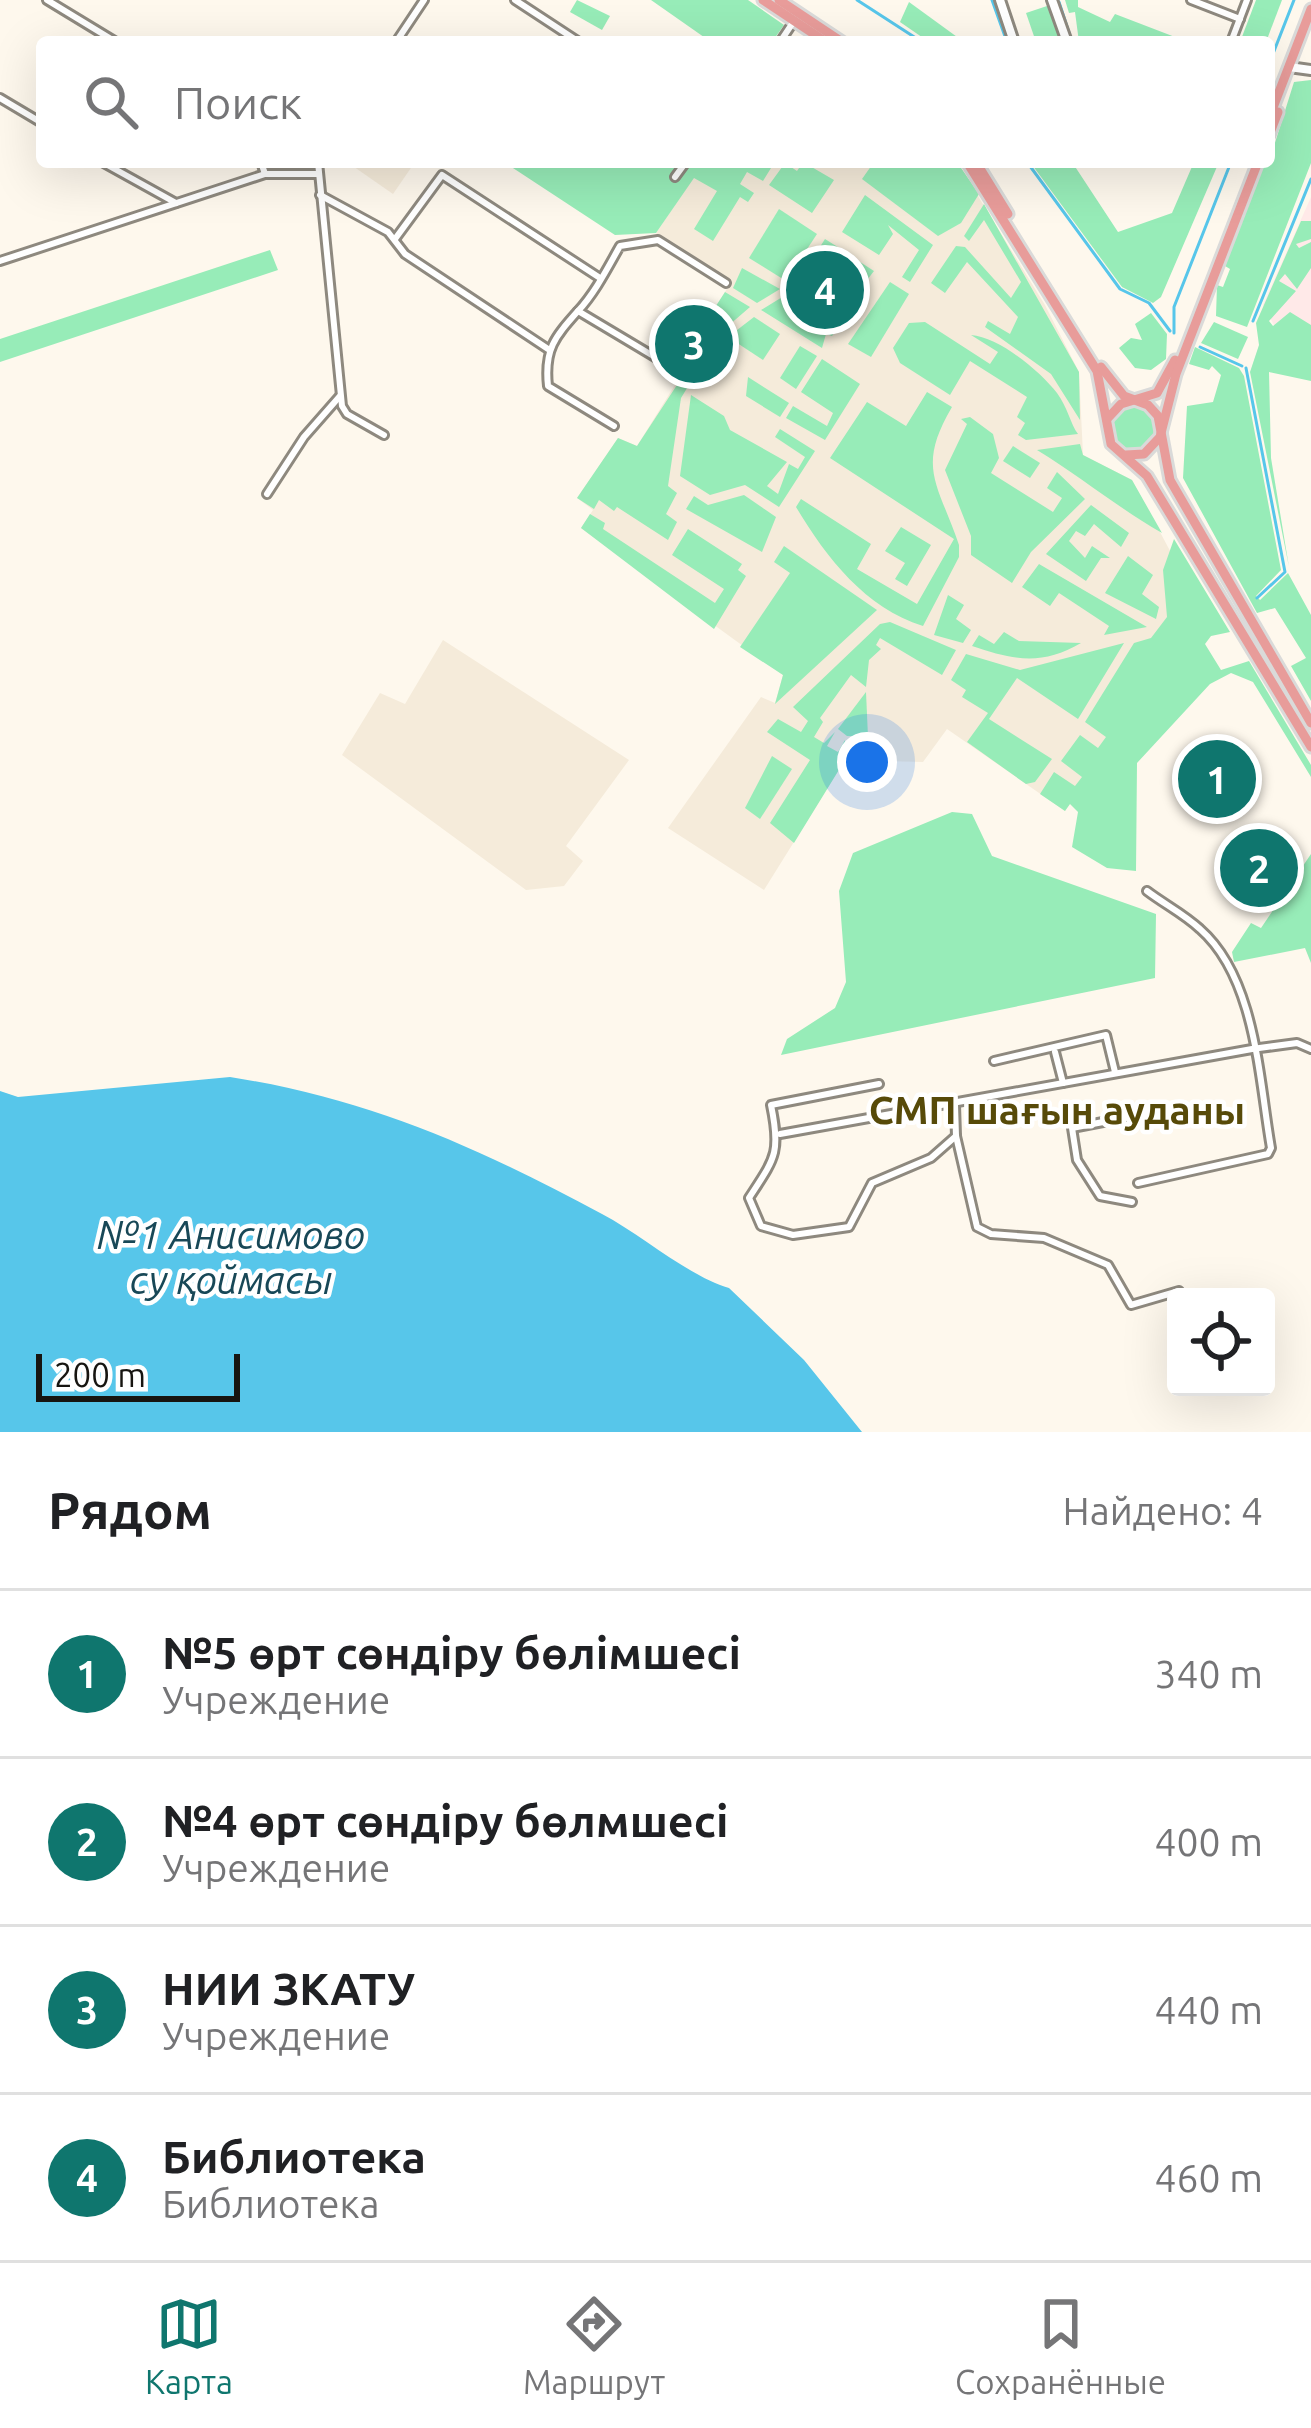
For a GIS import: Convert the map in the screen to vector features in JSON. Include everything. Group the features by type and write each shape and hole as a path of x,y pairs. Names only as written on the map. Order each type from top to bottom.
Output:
{"main road":[{"path":"763,0 831,36"},
{"path":"779,0 819,36"},
{"path":"1000,0 1012,36"},
{"path":"1052,0 1065,36"},
{"path":"1275,118 1311,10"},
{"path":"1275,105 1311,26"},
{"path":"1292,68 1311,70"},
{"path":"978,168 1106,375 1134,401 1152,408 1170,480 1311,723"},
{"path":"978,168 1097,371 1108,438 1153,485 1311,746"},
{"path":"1106,424 1116,407 1153,396 1166,380 1253,168"},
{"path":"1121,453 1149,451 1161,431 1176,374 1253,168"}],"street":[{"path":"47,0 106,36"},
{"path":"400,36 424,0"},
{"path":"515,0 570,36"},
{"path":"1191,0 1240,19"},
{"path":"1233,36 1247,0"},
{"path":"784,36 797,17"},
{"path":"0,98 36,119"},
{"path":"112,168 180,204"},
{"path":"263,168 265,174"},
{"path":"318,168 340,396 347,414 384,435"},
{"path":"675,177 682,168"},
{"path":"0,261 265,174 317,174"},
{"path":"395,239 442,175 600,278"},
{"path":"320,195 395,239 405,254 548,350"},
{"path":"614,426 548,386 548,350 560,326 578,311 620,246 658,240 726,283"},
{"path":"578,311 655,357"},
{"path":"267,494 340,396"},
{"path":"1138,1183 1271,1152 1252,1049 1228,964 1202,930 1147,891"},
{"path":"994,1061 1055,1051 1106,1035 1116,1072"},
{"path":"780,1134 1252,1049 1298,1043 1311,1049"},
{"path":"1055,1051 1063,1083"},
{"path":"879,1084 774,1103 780,1134 750,1206 760,1226 793,1235 849,1227 872,1183 931,1158 956,1136"},
{"path":"955,1105 956,1136 977,1227 991,1234 1044,1238 1108,1265 1131,1304 1167,1294"},
{"path":"1132,1202 1100,1196 1077,1160 1072,1130 1160,1111"}],"shaded area":[{"path":"356,168 411,168 393,194"},
{"path":"700,168 961,168 1045,305 1079,372 1083,455 1132,480 1190,588 1167,647 1065,811 947,729 923,762 845,760 764,890 668,828 761,697 775,703 783,675 581,528 593,510 577,498 618,438 637,446 678,380 655,364 682,319 703,328 731,282 656,233"},
{"path":"1311,197 1311,343 1279,334 1263,305"},
{"path":"443,640 629,760 566,846 583,861 564,886 526,890 342,755 380,693 405,704"}],"green space":[{"path":"577,0 610,16 602,30 570,12"},
{"path":"651,0 748,0 784,25 776,36 702,36"},
{"path":"1065,0 1078,0 1078,7 1110,22 1115,14 1172,36 1078,36 1075,12 1069,13"},
{"path":"1256,0 1282,0 1268,36 1242,36"},
{"path":"909,2 956,36 920,36 900,22"},
{"path":"1050,5 1061,36 1034,36 1026,13"},
{"path":"1311,80 1311,163 1247,327 1216,316 1217,285 1223,287 1230,269 1225,266 1262,168 1275,168 1275,143 1294,82"},
{"path":"513,168 771,168 763,181 747,172 740,184 754,193 748,202 740,197 713,241 694,229 717,191 694,178 656,233 615,235"},
{"path":"781,168 813,168 834,180 812,213 769,185"},
{"path":"870,168 961,168 979,194 961,223 938,236 862,179"},
{"path":"1034,168 1076,168 1118,232 1172,213 1191,168 1216,168 1161,297 1153,303 1122,287"},
{"path":"865,195 933,245 910,282 902,277 919,250 888,225 893,234 879,255 842,232"},
{"path":"984,204 1079,372 1080,420 1051,374 985,327 988,321 1010,334 1018,317 967,262 945,293 931,283 956,246 965,247 1011,298 1021,282 984,220 969,241 964,236"},
{"path":"779,209 817,234 786,281 749,258"},
{"path":"1301,221 1311,221 1311,239 1296,244 1299,248 1311,242 1311,268 1297,289 1285,274 1279,281 1296,291 1269,321 1273,326 1290,312 1311,325 1311,381 1269,372 1271,458 1289,567 1250,372 1259,345 1256,323"},
{"path":"825,239 852,256 848,264 857,260 874,271 854,297 844,291 850,280 841,282 823,270 809,291 803,289 830,313 841,297 853,304 832,336 826,334 822,348 761,310 792,291"},
{"path":"270,250 278,270 0,362 0,339"},
{"path":"742,268 780,289 757,303 733,288"},
{"path":"890,282 909,294 871,357 848,344"},
{"path":"725,292 750,307 721,332 707,355 700,350 707,338 699,332"},
{"path":"1151,313 1167,334 1166,359 1151,370 1135,368 1119,348 1131,338 1142,340 1135,324"},
{"path":"754,317 780,334 763,360 728,337"},
{"path":"925,322 990,364 998,352 971,335 1018,356 1057,393 1078,434 1026,440 1018,435 1025,423 1017,417 1027,397 970,361 950,395 900,363 893,348 909,323"},
{"path":"1214,322 1248,337 1238,359 1201,343"},
{"path":"800,346 817,356 796,389 780,378"},
{"path":"1195,347 1239,368 1244,376 1281,570 1256,596 1260,600 1288,573 1311,615 1311,701 1291,666 1306,658 1275,608 1257,613 1183,478 1187,406 1213,402 1221,375 1212,366 1209,370 1189,364"},
{"path":"822,359 860,384 825,440 786,418 793,406 827,426 833,413 801,392"},
{"path":"692,362 700,367 681,398 668,486 677,493 666,514 677,522 668,540 617,507 614,511 599,500 594,509 577,498 618,438 637,446"},
{"path":"748,377 789,403 780,417 746,396"},
{"path":"927,392 952,407 933,461 959,557 923,626 865,594 820,544 796,507 801,499 871,544 857,569 917,604 954,539 830,458 867,402 906,426"},
{"path":"691,395 724,416 730,430 787,462 767,486 778,494 789,464 798,469 805,457 775,437 780,429 815,451 779,507 745,485 710,495 680,476"},
{"path":"1134,407 1149,414 1156,429 1149,444 1134,451 1119,444 1112,429 1119,414"},
{"path":"970,417 993,434 999,458 991,473 1053,512 1062,498 1047,488 1057,472 1085,499 1031,552 1012,583 971,555 971,536 945,470 967,424 961,419"},
{"path":"1080,444 1083,455 1132,480 1162,533 1037,450"},
{"path":"1013,446 1040,463 1030,478 1003,461"},
{"path":"744,495 776,517 762,552 686,509 694,496 708,505"},
{"path":"1091,505 1129,533 1121,547 1094,524 1085,536 1076,531 1069,541 1085,558 1092,546 1110,558 1101,558 1086,581 1046,554"},
{"path":"590,514 605,523 603,529 715,603 724,589 672,555 688,529 742,564 738,570 746,576 714,629 581,528"},
{"path":"901,527 931,545 907,586 895,579 905,563 885,551"},
{"path":"1174,539 1230,632 1211,636 1205,644 1221,670 1249,661 1311,765 1311,777 1253,682 1231,673 1210,684 1137,763 1136,871 1107,868 1072,847 1078,812 1070,804 1065,811 1040,794 1054,772 1075,786 1082,777 1061,761 1080,735 1098,748 1106,737 1085,722 1134,643 1151,638 1167,617 1163,570"},
{"path":"784,546 877,610 775,704 783,675 740,647 790,573 774,562"},
{"path":"1128,556 1153,575 1142,594 1159,607 1156,619 1105,593"},
{"path":"1039,564 1147,627 1104,635 1109,626 1059,593 1050,606 1022,587"},
{"path":"948,595 964,605 956,619 971,630 963,643 934,635"},
{"path":"890,622 956,650 942,675 880,638 876,645 881,649 869,660 866,687 851,675 820,718 823,722 814,737 824,743 835,732 827,746 838,752 845,740 845,760 794,843 770,823 810,760 767,732 778,719 801,732 808,721 793,707 880,624"},
{"path":"1004,632 1019,641 1081,643 1040,658 1001,655 972,646 979,635 994,644"},
{"path":"1124,643 1078,719 1017,678 989,719 1052,759 1035,782 1026,784 967,742 988,713 962,697 966,690 951,680 966,654 1020,670"},
{"path":"866,692 868,737 847,736 838,729"},
{"path":"772,756 792,769 760,819 745,808"},
{"path":"952,812 972,814 992,856 1156,914 1155,978 781,1055 787,1039 835,1008 846,982 839,891 853,853"},
{"path":"1311,854 1311,963 1305,948 1234,962 1232,952 1251,923 1261,928"}],"water":[{"name":"№1 Анисимово су қоймасы","path":"230,1077 376,1112 511,1167 602,1214 697,1274 729,1288 804,1360 862,1432 0,1432 0,1091 18,1097"}],"waterway":[{"path":"857,0 913,36"},
{"path":"992,0 1005,36"},
{"path":"1275,49 1294,0"},
{"path":"1059,2 1070,36"},
{"path":"1031,168 1120,289 1149,303 1170,331"},
{"path":"1174,333 1174,307 1229,168"},
{"path":"1253,321 1311,179"},
{"path":"1200,347 1242,366"},
{"path":"1246,368 1285,572 1257,598"}],"place":[{"name":"Библиотека","path":"825,290"},
{"name":"НИИ ЗКАТУ","path":"694,344"},
{"name":"№5 өрт сөндіру бөлімшесі","path":"1217,779"},
{"name":"№4 өрт сөндіру бөлмшесі","path":"1259,868"}],"district":[{"name":"СМП шағын ауданы","path":"1057,1109"}]}
